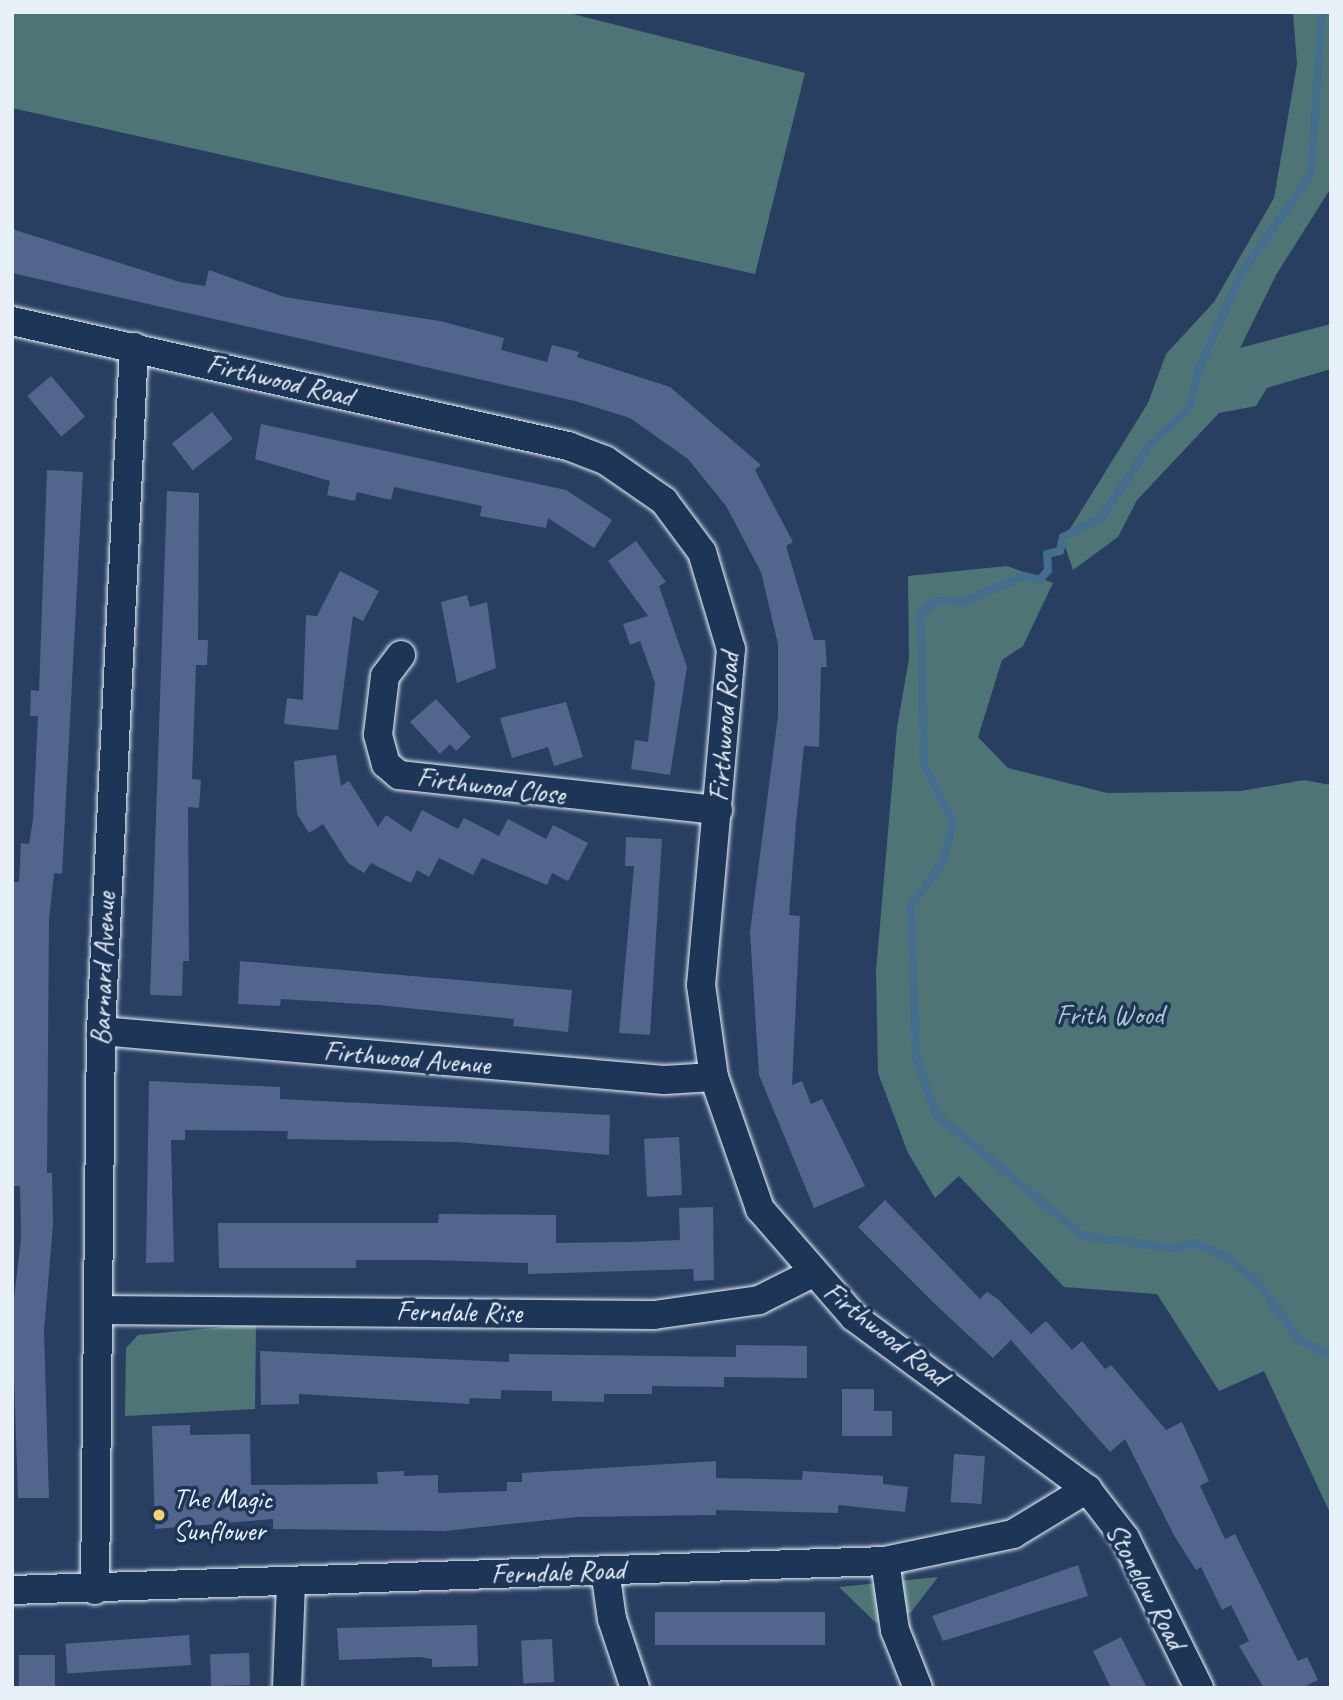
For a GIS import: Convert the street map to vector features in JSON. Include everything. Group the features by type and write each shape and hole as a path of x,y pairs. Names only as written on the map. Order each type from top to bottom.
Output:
{"street":[{"name":"Firthwood Road","path":"12,321 568,446 639,479 702,552 725,616 732,690 701,985 714,1077 760,1209 811,1274 854,1317 1030,1440 1087,1489"},
{"name":"Barnard Avenue","path":"95,1590 101,1031 134,347"},
{"name":"Firthwood Close","path":"401,654 385,676 378,735 386,765 399,775 718,810"},
{"name":"Firthwood Avenue","path":"101,1031 664,1080 714,1077"},
{"name":"Ferndale Rise","path":"99,1310 654,1315 759,1300 811,1274"},
{"name":"Ferndale Road","path":"12,1590 291,1584 885,1561 1013,1534 1087,1489"},
{"name":"Stonelow Road","path":"1087,1489 1125,1538 1199,1688"},
{"path":"885,1561 895,1630 918,1688"},
{"path":"605,1570 612,1619 635,1688"},
{"path":"287,1688 291,1584"}],"green space":[{"path":"12,12 565,12 805,73 755,274 12,108"},
{"path":"1293,12 1331,12 1329,191 1276,275 1240,348 1331,324 1331,369 1267,388 1256,406 1219,413 1137,500 1118,537 1073,570 1063,540 1148,403 1166,354 1214,302 1274,198 1297,64"},
{"name":"Frith Wood","path":"1007,566 1053,583 1023,646 1002,660 978,737 1008,768 1107,793 1241,791 1304,780 1331,785 1331,1515 1264,1371 1219,1391 1157,1294 1064,1287 959,1176 935,1198 908,1153 878,1073 876,971 897,727 909,659 908,576"},
{"path":"256,1324 255,1409 125,1416 126,1348 138,1335"},
{"path":"938,1577 911,1612 876,1623 839,1587"}],"building":[{"path":"12,229 180,282 205,286 209,270 284,297 440,321 504,338 501,350 547,362 552,345 579,352 577,357 670,387 761,465 755,470 793,542 786,546 814,640 825,640 827,667 821,667 819,747 804,746 796,823 789,915 800,916 792,1085 802,1081 811,1104 822,1099 865,1186 814,1208 759,1075 750,932 778,716 778,644 761,572 726,506 688,459 630,418 575,401 12,273"},
{"path":"51,376 85,417 61,437 27,396"},
{"path":"212,412 233,439 193,470 172,443"},
{"path":"261,424 566,490 612,520 594,548 548,518 546,528 480,516 482,506 394,487 391,500 357,492 355,501 327,495 330,481 255,459"},
{"path":"47,470 83,472 62,874 54,873 49,919 47,1173 52,1173 53,1225 44,1331 49,1498 18,1498 12,1315 21,1239 20,1186 12,1186 12,882 19,882 21,843 29,844 33,820 38,716 30,716 31,690 39,691"},
{"path":"167,491 199,493 198,640 208,640 207,665 196,665 192,779 201,780 199,808 188,807 189,961 183,961 182,996 150,995"},
{"path":"636,541 666,582 659,586 687,667 670,775 631,769 635,740 648,742 655,683 640,641 630,645 623,624 648,616 608,561"},
{"path":"340,571 379,591 363,621 353,616 338,730 284,724 287,698 303,700 306,615 317,616"},
{"path":"467,595 470,607 487,602 496,668 457,683 441,602"},
{"path":"436,699 471,737 456,751 450,744 440,754 410,722"},
{"path":"566,702 583,757 554,766 548,747 512,758 500,718"},
{"path":"336,755 341,786 349,781 378,827 386,815 411,832 422,810 458,829 464,818 499,836 508,819 546,839 553,825 588,843 568,881 552,873 547,885 482,858 473,875 439,858 429,877 417,870 411,883 371,863 364,873 348,863 323,824 309,833 297,814 294,761"},
{"path":"626,837 662,839 650,1035 619,1033 634,866 625,866"},
{"path":"240,961 572,990 568,1032 513,1026 514,1019 378,1005 281,999 280,1006 238,1004"},
{"path":"149,1081 280,1087 280,1099 610,1115 609,1155 457,1142 287,1139 288,1131 185,1130 185,1140 171,1140 174,1262 146,1263"},
{"path":"679,1137 682,1195 647,1197 644,1139"},
{"path":"885,1200 980,1299 987,1292 998,1299 1031,1334 1046,1321 1072,1350 1082,1341 1105,1369 1111,1365 1166,1430 1182,1422 1209,1481 1200,1486 1225,1539 1235,1534 1298,1661 1307,1657 1318,1680 1302,1688 1264,1688 1239,1646 1249,1641 1231,1605 1222,1610 1201,1567 1196,1570 1175,1537 1125,1439 1110,1452 1011,1340 993,1358 938,1307 858,1227"},
{"path":"713,1207 714,1280 694,1281 693,1269 528,1274 528,1263 427,1260 356,1260 356,1268 219,1268 218,1223 438,1223 439,1214 556,1215 556,1243 630,1242 680,1240 679,1208"},
{"path":"736,1345 807,1346 807,1378 724,1377 724,1387 652,1386 652,1394 604,1394 604,1402 552,1401 552,1391 501,1390 501,1399 470,1398 469,1404 299,1394 299,1404 261,1405 260,1351 509,1362 509,1354 736,1357"},
{"path":"842,1389 874,1389 874,1411 892,1411 892,1436 842,1436"},
{"path":"190,1425 190,1435 250,1434 251,1485 378,1484 377,1472 404,1471 404,1476 438,1475 438,1493 507,1491 507,1482 522,1482 522,1473 716,1461 716,1478 802,1480 803,1471 883,1476 883,1484 908,1487 905,1512 838,1505 838,1513 716,1510 716,1515 576,1517 444,1531 273,1529 273,1519 155,1529 152,1426"},
{"path":"954,1454 985,1456 982,1504 951,1502"},
{"path":"1078,1565 1088,1596 943,1641 932,1616"},
{"path":"655,1612 825,1612 825,1645 655,1645"},
{"path":"477,1625 478,1666 432,1667 432,1659 420,1657 339,1660 337,1628"},
{"path":"189,1635 191,1665 67,1674 65,1644"},
{"path":"1121,1637 1147,1688 1111,1688 1093,1651"},
{"path":"552,1639 554,1682 523,1684 521,1641"},
{"path":"249,1653 250,1685 211,1686 210,1654"},
{"path":"19,1655 55,1655 55,1686 19,1686"}],"waterway":[{"path":"1322,12 1311,174 1241,274 1198,372 1191,406 1150,445 1101,518 1063,537 1060,551 1047,554 1048,570 1040,580 1024,576 963,602 936,601 921,614 924,765 953,822 943,862 911,905 916,1057 936,1114 1083,1236 1173,1248 1195,1243 1226,1257 1257,1282 1299,1339 1331,1357"}],"place":[{"name":"The Magic Sunflower","path":"159,1515"}]}
